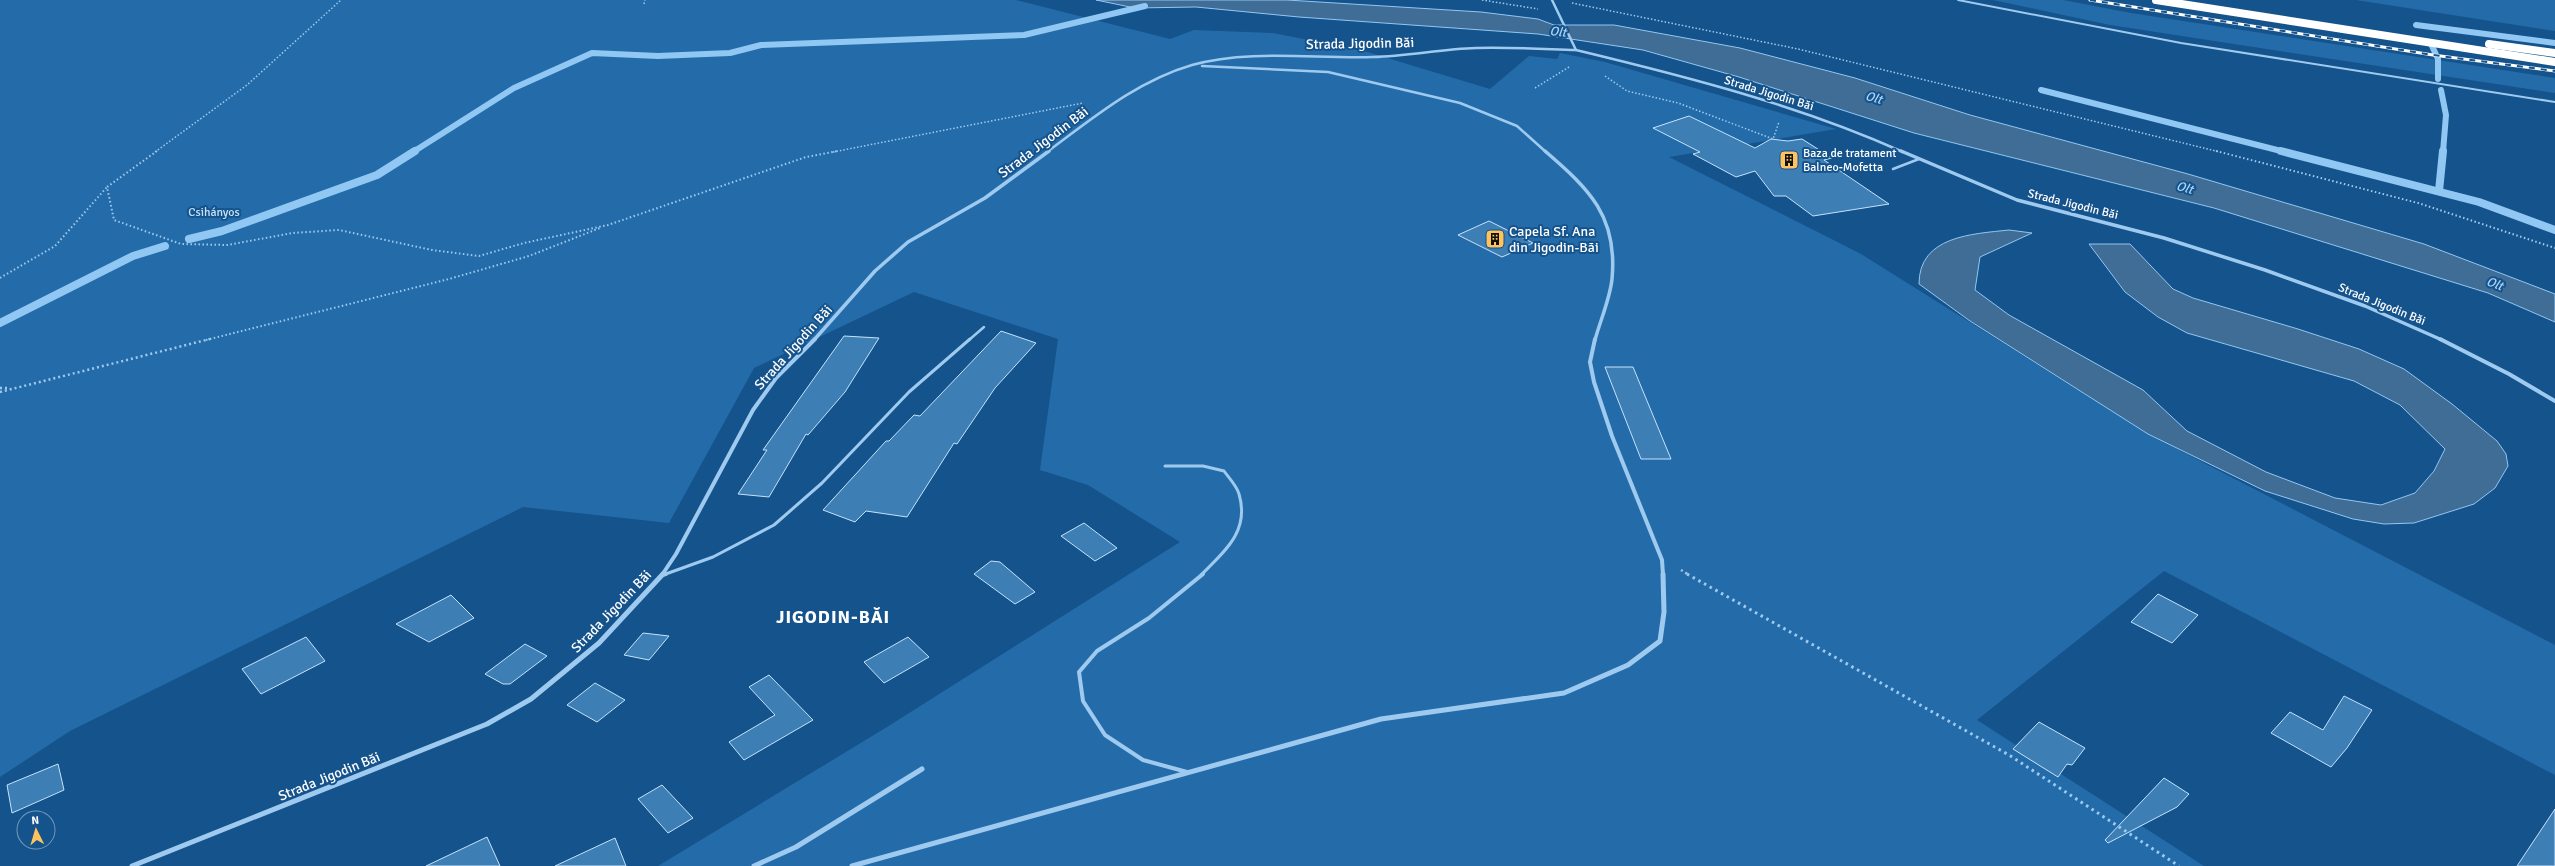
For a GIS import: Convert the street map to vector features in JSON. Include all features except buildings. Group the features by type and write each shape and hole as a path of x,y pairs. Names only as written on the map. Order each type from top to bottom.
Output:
{"highway":[{"path":"2156,0 2555,62"},
{"path":"2185,0 2555,53"}],"street":[{"path":"1552,0 1564,20 1574,41 1576,50"},
{"name":"Strada Jigodin Băi","path":"132,866 487,724 531,699 599,643 661,576 676,554 753,410 776,378 820,334 875,271 908,242 985,198 1123,96 1158,78 1193,65 1234,59 1302,55 1373,57 1476,48 1576,50 1785,107 1837,124 2014,199 2188,245 2362,306 2468,352 2555,401"},
{"path":"852,866 1041,815 1187,772 1381,719 1564,693 1628,665 1660,641 1664,612 1662,560 1612,436 1594,382 1590,362 1594,342 1612,280 1610,229 1604,214 1566,168 1517,126 1460,103 1328,72 1193,65"},
{"path":"754,866 796,847 922,769"}],"lane":[{"path":"1958,0 2072,24 2205,48 2555,102"},
{"path":"1893,168 1919,159"},
{"path":"661,576 712,558 774,525 822,483 909,392 984,327"},
{"path":"1165,466 1203,466 1224,471 1239,493 1243,520 1228,548 1197,579 1149,618 1097,651 1079,672 1083,701 1105,735 1142,760 1187,772"}],"path":[{"path":"0,278 55,246 107,187 247,85 342,0"},
{"path":"644,4 645,0"},
{"path":"1482,0 1558,12"},
{"path":"1565,2 1798,49 2170,139 2418,203 2555,248"},
{"path":"1535,88 1569,68 1576,50"},
{"path":"1569,68 1576,70"},
{"path":"1599,75 1606,76 1627,91 1678,103 1773,139"},
{"path":"0,392 448,279 529,256 608,225 806,157 1085,103"},
{"path":"107,187 114,220 181,244 228,245 292,233 339,230 432,250 479,256 524,243 608,225"},
{"path":"0,388 15,388"},
{"path":"1662,560 2009,755 2179,866"}],"green space":[{"name":"Csihányos","path":"0,0 1016,0 1170,39 1194,30 1273,33 1364,51 1490,89 1529,56 1557,59 1560,53 1605,62 1836,129 1669,157 1861,254 2148,434 2555,645 2555,775 2164,571 1977,720 2204,866 658,866 887,727 1180,542 1088,485 1040,470 1058,339 914,292 754,368 669,523 523,507 70,731 0,777"},
{"path":"1993,0 2063,0 2131,13 2555,78 2555,93 2110,25"},
{"path":"2356,0 2555,0 2555,31"}],"water":[{"name":"Olt","path":"1096,0 1287,0 1481,12 1538,19 1554,25 1614,25 1740,48 1855,78 1970,115 2188,174 2424,244 2555,294 2555,322 2488,293 2214,208 1914,133 1739,77 1643,50 1538,34 1299,17 1196,7 1135,8"},
{"path":"2009,230 2032,233 1980,257 1975,290 2009,315 2143,390 2187,431 2266,472 2335,498 2381,505 2415,493 2434,471 2445,449 2400,405 2354,381 2187,333 2158,317 2125,292 2089,244 2130,244 2173,289 2193,298 2298,329 2359,349 2404,369 2452,404 2497,441 2506,454 2508,466 2495,488 2474,504 2414,523 2384,524 2353,519 2265,491 2148,434 1970,321 1919,284 1921,268 1928,256 1938,247 1950,240 1964,236"}],"waterway":[{"path":"413,152 514,88 592,53 658,56 730,53 761,45 1024,35 1145,6"},
{"path":"2416,25 2555,43"},
{"path":"2432,46 2438,59 2438,79"},
{"path":"2041,90 2285,152"},
{"path":"2441,90 2446,115 2443,152"},
{"path":"189,239 222,231 377,175 415,151"},
{"path":"2281,151 2479,202 2555,230"},
{"path":"2439,191 2443,151"},
{"path":"0,323 133,256 165,246"}],"railway":[{"path":"2090,0 2433,55 2555,71"}],"place":[{"name":"Baza de tratament Balneo-Mofetta","path":"1789,160"},
{"name":"Capela Sf. Ana din Jigodin-Băi","path":"1495,239"}],"district":[{"name":"JIGODIN-BĂI","path":"833,617"}]}
